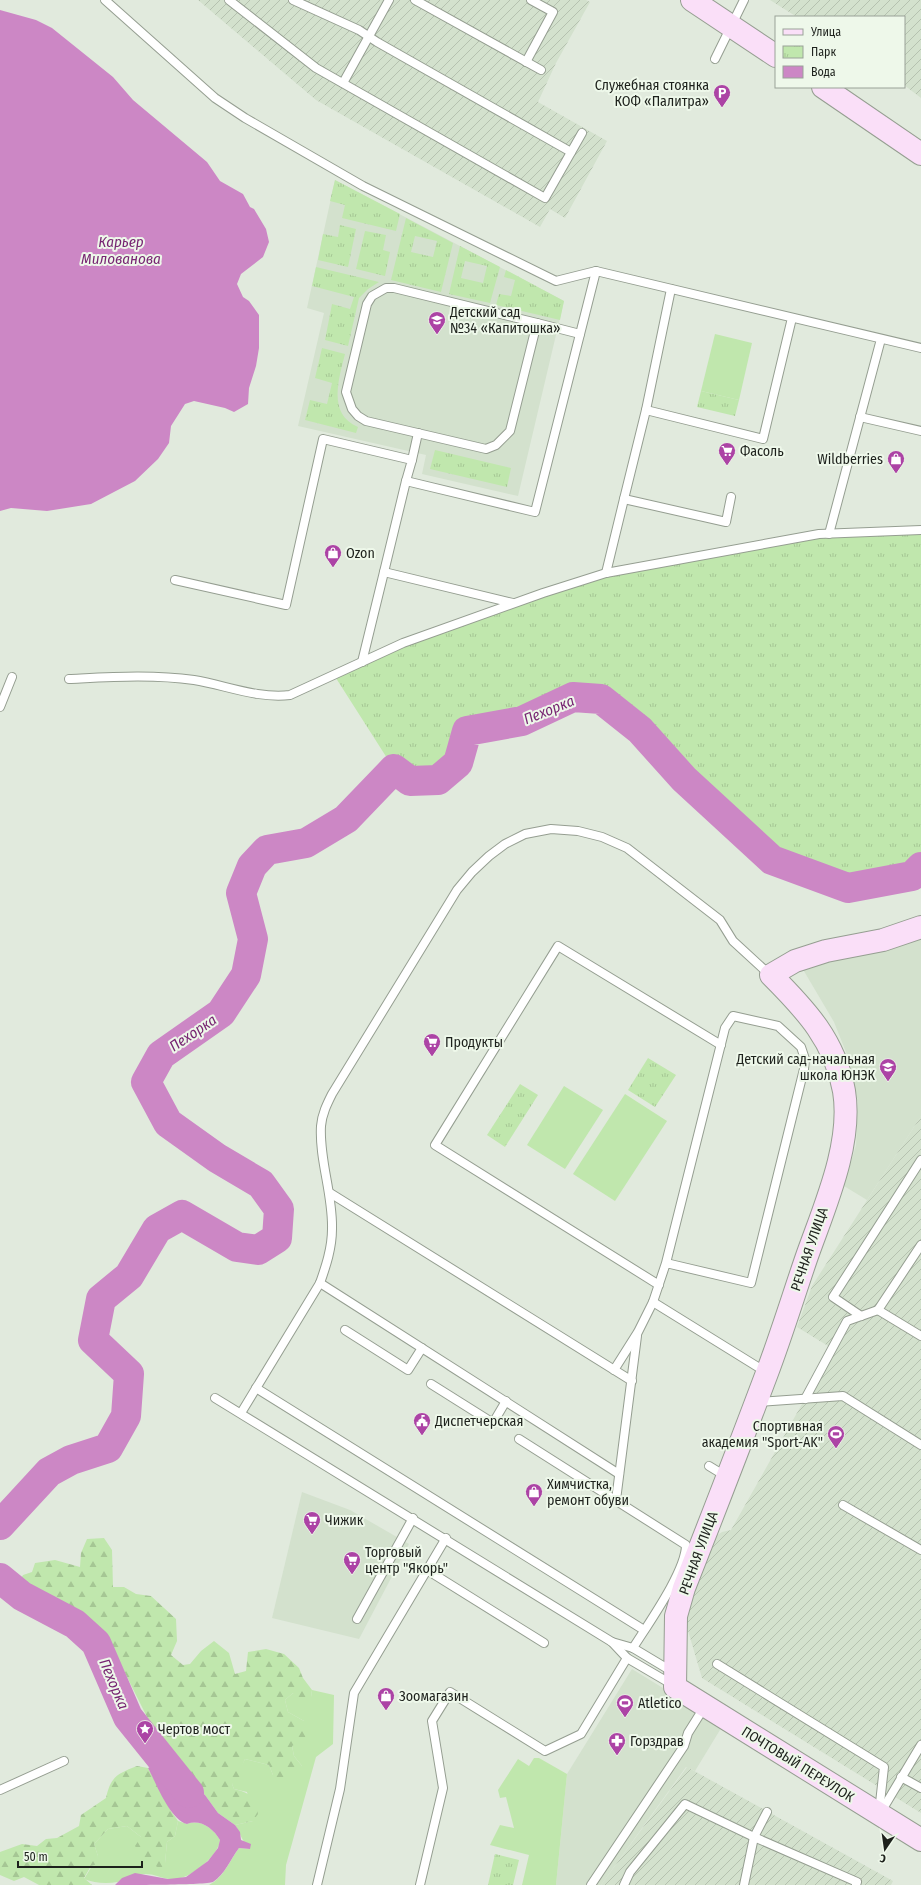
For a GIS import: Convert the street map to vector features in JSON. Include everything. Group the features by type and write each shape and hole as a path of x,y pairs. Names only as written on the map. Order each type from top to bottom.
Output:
{"street":[{"path":"692,0 775,55"},
{"path":"824,88 921,154"},
{"path":"771,975 795,961 820,953 883,940 915,931"},
{"name":"РЕЧНАЯ УЛИЦА","path":"675,1680 676,1616 718,1472 756,1402 841,1151 845,1111 844,1093 840,1071 831,1050 814,1021 799,1003 771,975"},
{"name":"ПОЧТОВЫЙ ПЕРЕУЛОК","path":"675,1680 705,1706 921,1840"}],"lane":[{"path":"105,0 215,98 245,118 362,186 556,281 596,271 921,348"},
{"path":"229,0 316,68 545,198 582,133"},
{"path":"294,0 359,30 571,152"},
{"path":"343,84 389,0"},
{"path":"416,0 541,70"},
{"path":"526,62 553,12 531,0"},
{"path":"715,59 744,0"},
{"path":"406,481 535,512 596,271"},
{"path":"537,323 510,431 496,445 486,449 366,421 355,413 348,401 346,392 367,304 372,296 386,288 394,288 537,323 580,334"},
{"path":"606,573 646,410 671,289"},
{"path":"646,410 763,440 792,318"},
{"path":"829,534 880,339"},
{"path":"860,417 921,431"},
{"path":"362,662 418,433"},
{"path":"175,580 286,605 323,439 412,460"},
{"path":"624,499 726,522 731,497"},
{"path":"68,679 152,676 194,680 275,697 290,695 402,643 513,603 606,573 819,534 921,530"},
{"path":"384,572 513,603"},
{"path":"0,707 12,677"},
{"path":"241,1413 320,1283 330,1248 332,1230 330,1193 322,1142 321,1124 332,1094 457,890 472,872 489,856 505,844 525,834 551,829 578,831 602,837 627,848 720,920 733,941 771,975"},
{"path":"659,1285 435,1145 558,946 721,1045"},
{"path":"614,1370 638,1332 653,1302 659,1285 666,1263 725,1028 733,1016 778,1026 801,1047 805,1059 804,1069 751,1282 666,1263"},
{"path":"861,1316 833,1298 921,1160"},
{"path":"330,1193 632,1381"},
{"path":"805,1399 847,1321 878,1310 921,1245"},
{"path":"320,1283 619,1474"},
{"path":"653,1302 767,1373"},
{"path":"878,1310 921,1336"},
{"path":"345,1330 408,1370 422,1348"},
{"path":"616,1500 638,1332"},
{"path":"431,1384 493,1423 506,1401"},
{"path":"256,1388 644,1630"},
{"path":"756,1402 843,1396 921,1445"},
{"path":"216,1398 446,1538 612,1642 627,1658 675,1680"},
{"path":"519,1439 686,1545 686,1552 678,1574 633,1648"},
{"path":"843,1505 921,1550"},
{"path":"358,1619 413,1518"},
{"path":"318,1885 340,1789 354,1693 446,1538"},
{"path":"427,1570 544,1643"},
{"path":"612,1642 633,1648 675,1680"},
{"path":"420,1885 443,1788 432,1721 450,1692 545,1751 581,1734 627,1658"},
{"path":"717,1664 884,1767 879,1814"},
{"path":"591,1885 684,1746 688,1733 705,1706"},
{"path":"879,1814 921,1745"},
{"path":"0,1790 64,1760"},
{"path":"901,1777 921,1788"},
{"path":"624,1885 630,1872 685,1804 754,1837 857,1882 856,1885"},
{"path":"744,1885 754,1837 767,1812"}],"shaded area":[{"path":"198,0 586,0 590,2 556,63 538,102 607,141 565,218 550,209 540,227 316,100"},
{"path":"770,0 921,0 921,98 905,86 905,16 795,16"},
{"name":"Детский сад №34 «Капитошка»","path":"335,180 564,301 518,496 422,474 426,455 298,426 324,313 307,308"},
{"name":"Детский сад-начальная школа ЮНЭК","path":"921,934 921,1116 867,1200 844,1186 856,1145 858,1102 850,1062 834,1022 801,966"},
{"path":"921,1116 921,1813 702,1678 686,1624 692,1575 713,1538 722,1532 731,1530 833,1349 797,1327 812,1286"},
{"path":"302,1492 350,1510 409,1544 359,1639 272,1618"},
{"path":"632,1669 723,1725 695,1771 686,1767 601,1885 556,1885 567,1774"},
{"path":"687,1767 893,1881 891,1885 601,1885"}],"green space":[{"path":"335,180 400,214 396,231 342,218 345,205 330,201"},
{"path":"406,218 453,243 441,292 391,280","holes":["415,236 437,241 433,257 411,252"]},
{"path":"340,225 356,229 348,267 318,260 323,234 338,237"},
{"path":"365,231 386,235 383,250 390,252 385,276 356,269"},
{"path":"460,246 500,267 490,303 449,294","holes":["465,261 487,266 483,283 461,278"]},
{"path":"316,267 379,282 368,289 359,298 348,346 325,340 332,304 350,309 354,297 312,286"},
{"path":"506,270 564,301 560,320 496,305 499,294 511,296 515,280 504,277"},
{"path":"715,334 752,343 739,400 701,391"},
{"path":"322,348 345,354 338,384 339,405 342,413 348,421 358,427 356,433 305,420 310,400 327,404 332,383 315,378"},
{"path":"701,391 739,400 735,416 697,407"},
{"path":"435,450 511,468 507,487 430,469"},
{"path":"921,531 921,867 912,876 848,888 772,860 684,779 640,730 601,699 573,697 522,721 467,731 458,763 438,780 410,781 394,769 334,675 403,643 606,573 819,534"},
{"path":"648,1058 676,1075 655,1107 628,1090"},
{"path":"520,1084 538,1095 505,1147 487,1135"},
{"path":"564,1086 603,1110 565,1169 527,1145"},
{"path":"625,1094 667,1121 615,1201 573,1174"},
{"path":"104,1538 112,1550 113,1587 124,1587 136,1594 151,1596 176,1619 177,1641 171,1655 183,1665 190,1664 201,1651 214,1641 229,1653 235,1674 246,1671 248,1652 266,1649 284,1654 299,1668 303,1678 312,1690 311,1697 299,1699 293,1693 285,1700 288,1712 304,1721 308,1728 305,1739 292,1746 294,1756 302,1766 297,1776 283,1781 273,1775 269,1765 245,1759 242,1766 245,1770 243,1777 232,1784 234,1789 248,1794 254,1800 258,1814 253,1821 235,1825 218,1813 205,1795 182,1774 173,1758 171,1750 156,1741 149,1721 106,1635 85,1618 36,1593 19,1582 23,1575 32,1572 35,1563 55,1560 80,1567 81,1553 87,1539"},
{"path":"312,1690 334,1695 333,1744 316,1757 286,1865 285,1885 209,1885 219,1878 239,1848 250,1849 235,1825 253,1821 247,1792 234,1789 232,1784 245,1759 269,1765 273,1775 302,1766 294,1756 292,1746 304,1721 288,1712 285,1700 293,1693 311,1697"},
{"path":"534,1758 539,1758 567,1774 556,1885 522,1885 529,1855 490,1845 500,1825 514,1828 506,1797 500,1798 498,1790 518,1759 529,1766"},
{"path":"137,1766 148,1768 178,1821 175,1836 167,1842 165,1863 161,1869 145,1860 135,1846 141,1837 127,1826 108,1829 94,1844 98,1856 97,1864 91,1866 84,1878 92,1885 39,1885 24,1877 14,1881 0,1875 0,1852 22,1844 37,1846 46,1839 57,1838 79,1826 81,1815 106,1798 113,1780 124,1771"},
{"path":"178,1821 187,1824 197,1823 206,1826 214,1832 220,1840 215,1852 197,1870 177,1879 142,1874 114,1883 96,1882 84,1879 98,1856 94,1844 108,1829 127,1826 141,1837 165,1863 167,1842 175,1836"},
{"path":"495,1854 519,1860 513,1885 488,1885"}],"water":[{"name":"Карьер Милованова","path":"0,10 36,20 52,28 113,77 133,100 207,162 220,181 243,194 250,207 254,209 266,229 269,242 263,257 241,274 237,284 243,297 249,301 259,315 259,348 256,366 249,388 248,404 234,412 225,408 194,401 185,404 171,426 169,443 158,459 135,481 91,504 47,511 11,508 0,511"},
{"path":"173,1758 182,1774 205,1795 218,1813 235,1825 240,1832 241,1840 251,1844 250,1849 239,1848 224,1871 213,1882 115,1885 122,1878 135,1873 168,1879 186,1877 208,1861 218,1848 220,1840 210,1828 197,1823 187,1824 181,1821 169,1808 159,1791 148,1768"}],"waterway":[{"name":"Пехорка","path":"0,1525 49,1472 71,1460 108,1448 126,1416 129,1374 93,1340 101,1299 129,1276 157,1229 182,1215 237,1247 258,1250 277,1238 279,1209 261,1184 217,1158 168,1123 146,1082 161,1055 221,1013 246,975 253,939 241,893 252,866 267,850 306,843 346,819 394,769 410,781 438,780 458,763 467,731 522,721 573,697 601,699 640,730 684,779 772,860 848,888 912,876 921,867"},
{"name":"Пехорка","path":"0,1578 22,1596 75,1624 96,1643 128,1717 189,1793"}],"place":[{"name":"Служебная стоянка КОФ «Палитра»","path":"722,108"},
{"name":"Детский сад №34 «Капитошка»","path":"437,335"},
{"name":"Фасоль","path":"727,466"},
{"name":"Wildberries","path":"896,474"},
{"name":"Ozon","path":"333,568"},
{"name":"Продукты","path":"432,1057"},
{"name":"Детский сад-начальная школа ЮНЭК","path":"888,1082"},
{"name":"Диспетчерская","path":"422,1436"},
{"name":"Спортивная академия \"Sport-AK\"","path":"836,1449"},
{"name":"Химчистка, ремонт обуви","path":"534,1507"},
{"name":"Чижик","path":"312,1535"},
{"name":"Торговый центр \"Якорь\"","path":"352,1575"},
{"name":"Зоомагазин","path":"386,1711"},
{"name":"Atletico","path":"625,1718"},
{"name":"Чертов мост","path":"145,1744"},
{"name":"Горздрав","path":"617,1756"}]}
